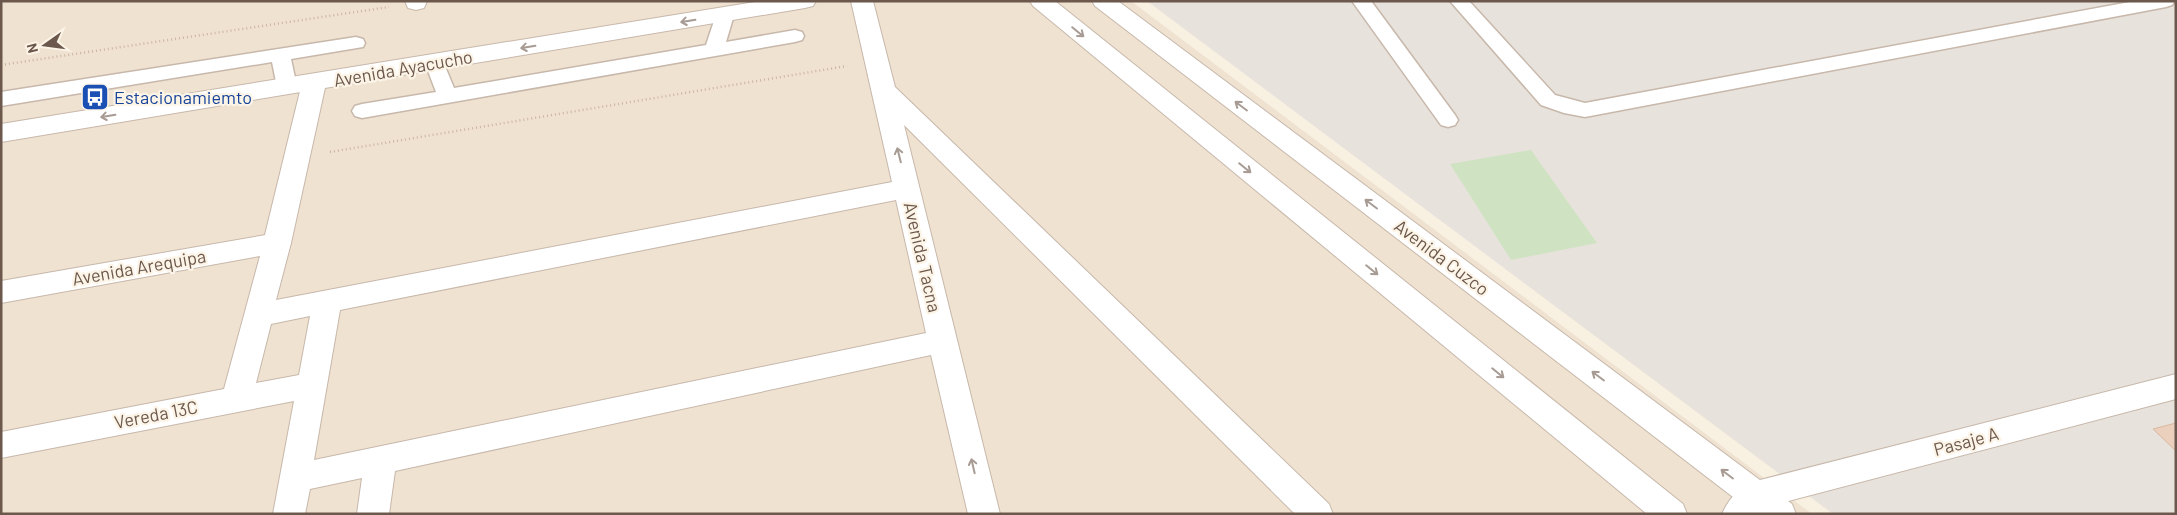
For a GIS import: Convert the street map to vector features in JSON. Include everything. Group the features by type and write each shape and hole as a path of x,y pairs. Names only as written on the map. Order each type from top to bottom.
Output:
{"street":[{"name":"Avenida Ayacucho","path":"1,133 805,1"},
{"name":"Avenida Tacna","path":"862,1 984,514"},
{"path":"1041,1 1671,514"},
{"name":"Avenida Cuzco","path":"1103,1 1758,508"},
{"path":"237,399 277,243 314,83"},
{"path":"883,90 1317,514"},
{"path":"259,315 907,188"},
{"name":"Avenida Arequipa","path":"1,292 277,243"},
{"path":"289,514 297,478 327,301"},
{"path":"297,478 943,340"},
{"name":"Vereda 13C","path":"1,445 312,385"},
{"name":"Pasaje A","path":"1758,508 2176,386"},
{"path":"373,514 380,461"},
{"path":"1288,484 1301,514"}],"lane":[{"path":"1361,1 1448,120"},
{"path":"1459,1 1548,100 1584,110 2166,1"},
{"path":"714,50 725,15"},
{"path":"362,111 796,36"},
{"path":"1,99 356,43"},
{"path":"280,56 287,87"},
{"path":"435,63 447,96"}],"path":[{"path":"1,65 416,2"},
{"path":"297,157 876,62"}],"shaded area":[{"path":"1,1 1131,1 1812,514 1,514"},
{"path":"1147,1 2176,1 2176,514 1833,514"}],"green space":[{"path":"1531,150 1597,243 1511,260 1450,164"}],"building":[{"path":"2176,423 2176,451 2153,429"}],"place":[{"name":"Estacionamiemto","path":"95,97"}]}
